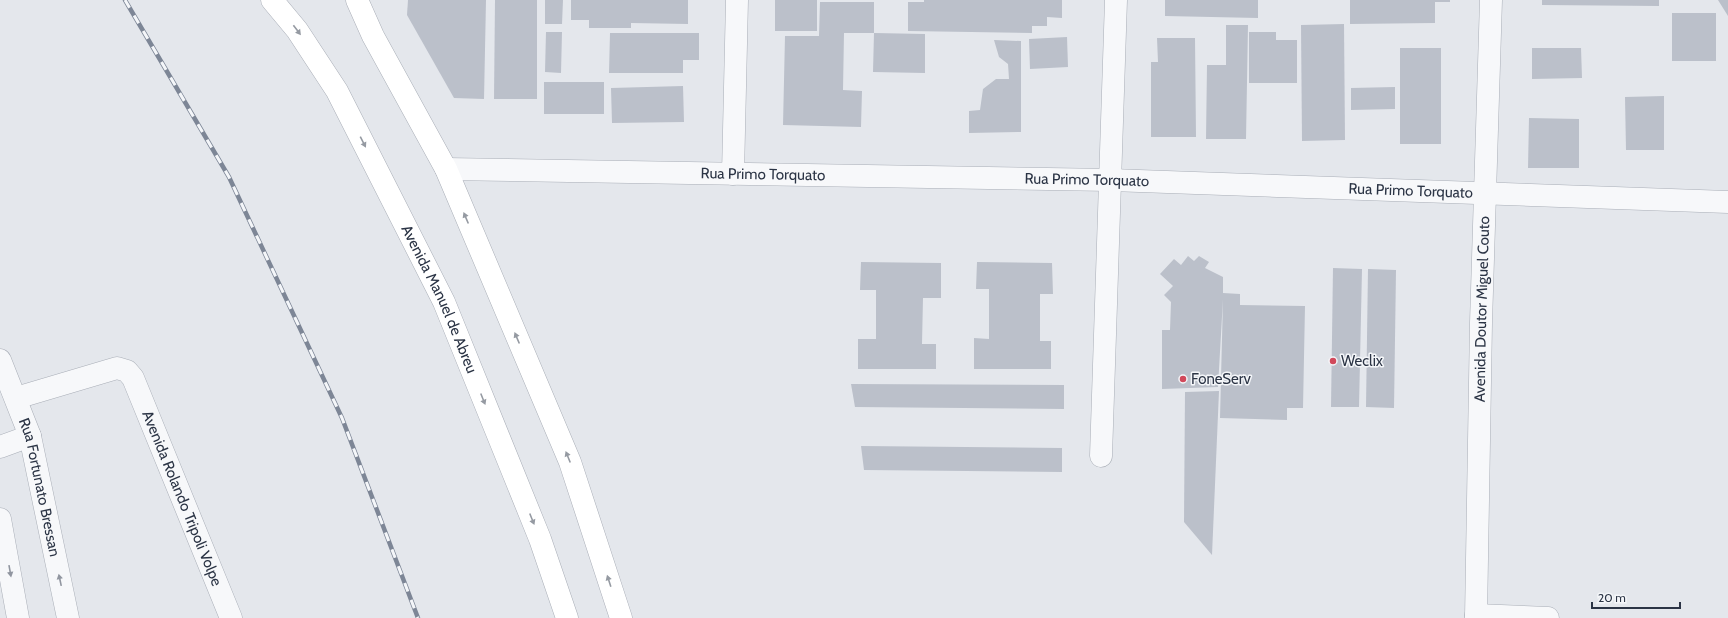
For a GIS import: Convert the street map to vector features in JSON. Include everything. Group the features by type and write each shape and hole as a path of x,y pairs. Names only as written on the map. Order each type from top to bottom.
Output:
{"main road":[{"name":"Avenida Manuel de Abreu","path":"272,0 298,30 337,91 444,302 540,539 567,618"},
{"path":"357,0 373,36 446,169 570,462 620,618"}],"street":[{"path":"733,174 737,0"},
{"path":"1101,456 1116,0"},
{"name":"Avenida Doutor Miguel Couto","path":"1476,616 1481,323 1490,0"},
{"name":"Rua Primo Torquato","path":"446,169 1111,180 1728,202"},
{"name":"Rua Fortunato Bressan","path":"0,360 30,436 68,618"},
{"name":"Avenida Rolando Tripoli Volpe","path":"16,398 117,368 127,371 133,378 231,618"},
{"path":"0,447 30,436"},
{"path":"0,519 18,618"},
{"path":"1476,616 1548,618"}],"building":[{"path":"408,0 486,0 484,99 454,98 407,15"},
{"path":"495,0 537,0 537,99 494,99"},
{"path":"545,0 563,0 562,24 545,24"},
{"path":"571,0 688,0 688,24 631,23 631,28 589,28 589,20 571,20"},
{"path":"775,0 817,0 817,31 775,31"},
{"path":"924,0 1062,0 1062,18 1047,17 1047,26 1032,26 1032,33 908,31 908,2 924,2"},
{"path":"1165,0 1258,0 1258,18 1165,16"},
{"path":"1350,0 1450,0 1450,2 1435,2 1435,23 1350,24"},
{"path":"1542,0 1659,0 1659,6 1542,5"},
{"path":"1718,0 1728,0 1728,16"},
{"path":"820,2 874,2 874,33 844,33 843,90 862,91 861,127 783,125 785,36 819,36"},
{"path":"1672,13 1716,13 1716,61 1672,61"},
{"path":"1344,24 1345,140 1302,141 1301,25"},
{"path":"1226,25 1248,25 1246,139 1206,139 1207,65 1226,65"},
{"path":"546,32 562,32 561,73 545,72"},
{"path":"1249,32 1276,32 1276,40 1297,40 1297,83 1249,83"},
{"path":"610,33 699,33 699,60 683,60 683,73 609,73"},
{"path":"874,33 925,34 925,73 873,72"},
{"path":"1067,37 1068,67 1030,69 1029,39"},
{"path":"1157,38 1195,38 1196,137 1151,137 1151,62 1158,62"},
{"path":"994,40 1021,41 1021,132 969,133 969,111 980,110 983,89 996,79 1009,79 1008,64 999,57"},
{"path":"1400,48 1441,48 1441,144 1400,144"},
{"path":"1532,48 1581,48 1582,78 1532,79"},
{"path":"544,82 604,82 604,114 544,114"},
{"path":"683,86 684,122 612,123 611,88"},
{"path":"1395,87 1395,109 1351,110 1351,88"},
{"path":"1664,96 1664,150 1626,150 1625,97"},
{"path":"1529,118 1579,119 1579,168 1528,168"},
{"path":"1188,256 1194,261 1199,256 1209,262 1205,268 1223,277 1223,293 1240,294 1240,305 1305,306 1303,408 1287,408 1287,420 1220,418 1223,299 1218,387 1162,389 1162,330 1170,330 1171,302 1164,295 1173,286 1160,274 1174,259 1181,265"},
{"path":"861,262 941,263 941,298 923,298 922,344 936,344 936,369 858,369 858,339 876,339 876,290 860,290"},
{"path":"977,262 1052,263 1053,294 1040,294 1040,341 1051,341 1051,369 974,369 974,338 989,339 989,289 976,289"},
{"path":"1333,268 1362,269 1359,407 1331,407"},
{"path":"1368,269 1396,270 1394,408 1366,407"},
{"path":"851,384 1064,385 1064,409 855,407"},
{"path":"1219,391 1212,555 1184,522 1185,392"},
{"path":"861,446 1062,448 1062,472 864,470"}],"railway":[{"path":"125,0 229,177 342,418 418,618"}],"place":[{"name":"Weclix","path":"1333,361"},
{"name":"FoneServ","path":"1183,379"}]}
